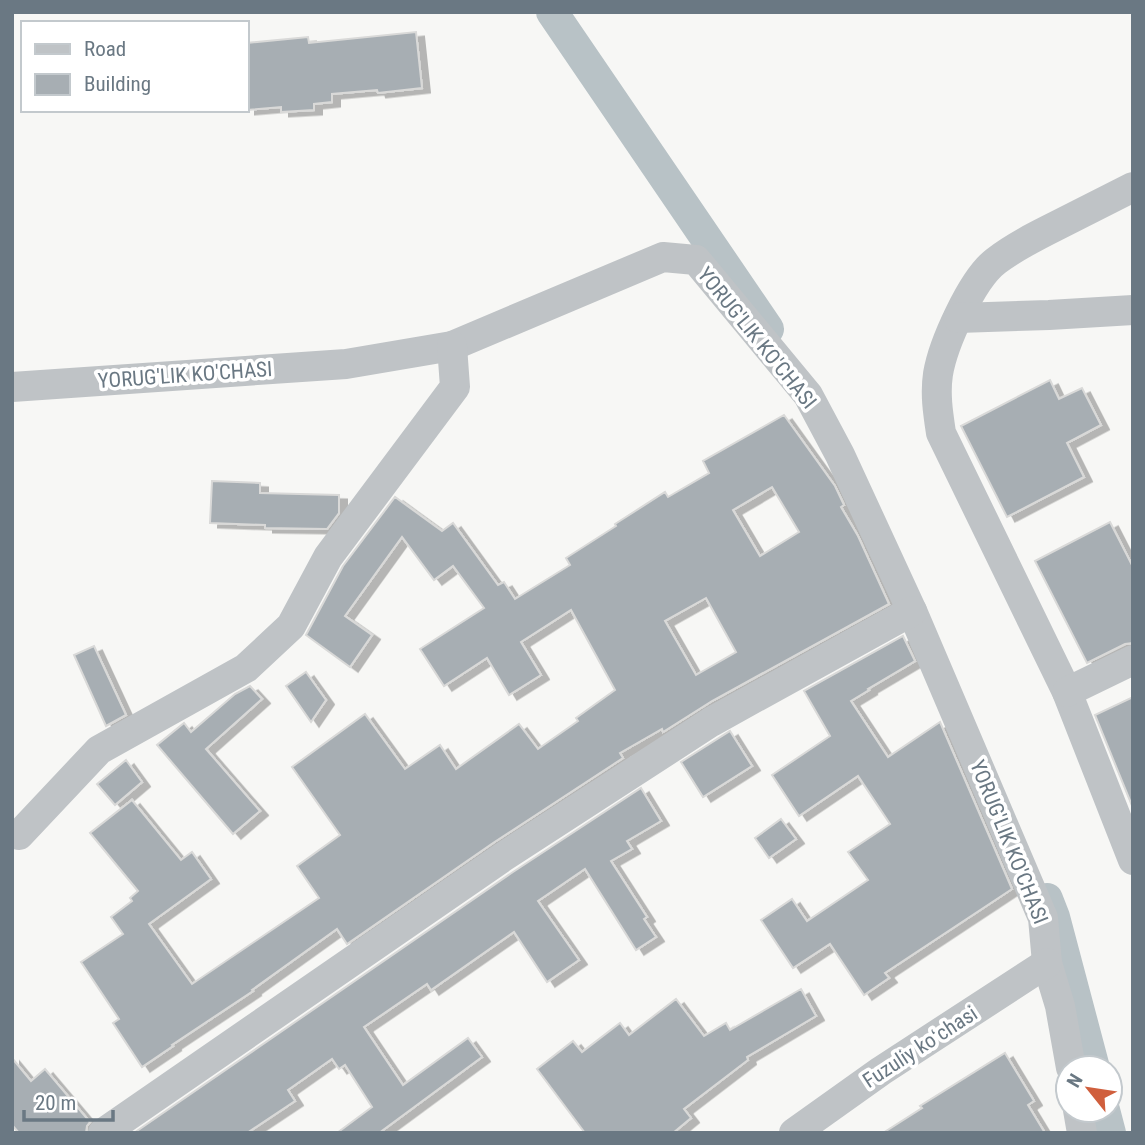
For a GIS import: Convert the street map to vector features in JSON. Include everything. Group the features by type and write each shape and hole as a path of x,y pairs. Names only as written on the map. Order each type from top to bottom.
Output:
{"street":[{"path":"1133,187 1029,240 994,262 971,292 945,349 938,374 936,404 941,433 1067,692 1133,860"},
{"name":"YORUG'LIK KO'CHASI","path":"12,387 346,364 453,345 663,257 696,260 808,395 840,455 912,611 1043,918 1047,964 1060,1006 1069,1054"},
{"path":"958,318 1133,310"},
{"path":"19,835 99,750 246,668 290,626 328,557 455,387 453,345"},
{"path":"103,1133 492,865 711,722 912,611"},
{"path":"1067,692 1133,660"},
{"name":"Fuzuliy koʻchasi","path":"794,1133 881,1071 1047,964"}],"building":[{"path":"416,32 422,88 332,94 332,102 314,104 314,110 281,112 281,107 248,110 248,43 308,37 309,43"},
{"path":"1050,380 1059,399 1082,388 1101,425 1067,443 1084,477 1007,517 961,426"},
{"path":"784,415 835,486 844,505 841,507 858,536 889,604 712,701 663,732 662,729 620,753 623,758 493,843 347,944 337,929 142,1067 113,1023 119,1019 81,962 123,934 111,917 132,901 130,898 138,891 90,833 132,800 181,860 192,852 211,879 149,924 192,984 319,898 297,866 340,835 292,767 365,714 405,769 440,745 456,769 519,724 538,749 578,721 576,718 615,690 571,610 521,642 541,675 509,695 487,658 444,686 420,649 484,608 453,566 434,580 402,537 345,616 372,635 350,667 306,635 343,566 395,497 442,531 453,523 498,585 504,582 515,599 570,565 566,558 616,526 615,524 665,492 668,497 709,473 703,461","holes":["772,487 799,532 760,556 733,510","706,598 736,652 696,675 665,621"]},
{"path":"212,481 260,483 260,493 339,495 339,513 327,529 265,528 265,525 210,523"},
{"path":"1110,522 1133,567 1133,643 1125,644 1087,663 1035,561"},
{"path":"903,636 915,661 851,701 888,757 940,722 1012,889 885,973 889,978 864,995 830,944 793,968 761,920 792,899 807,921 868,880 848,852 890,824 858,776 799,816 772,775 830,736 804,691"},
{"path":"94,646 126,715 106,726 74,655"},
{"path":"306,672 326,700 311,722 286,686"},
{"path":"250,686 262,699 206,749 260,811 233,834 157,745 184,723 191,732 235,694"},
{"path":"1133,697 1133,808 1095,715"},
{"path":"730,731 752,766 703,797 681,762"},
{"path":"126,760 142,782 115,805 97,784"},
{"path":"641,788 661,821 627,841 632,849 611,861 647,917 644,919 656,937 636,950 585,869 538,901 579,960 547,982 514,932 431,990 427,984 364,1027 403,1085 468,1038 482,1057 379,1133 337,1133 372,1107 345,1065 339,1069 332,1059 288,1090 295,1101 247,1133 134,1133 513,872"},
{"path":"781,819 796,839 769,858 755,838"},
{"path":"801,989 816,1016 747,1057 748,1060 684,1109 691,1118 673,1133 585,1133 537,1069 573,1041 582,1052 620,1023 629,1035 676,999 704,1036 726,1023 730,1030"},
{"path":"1005,1053 1034,1101 1028,1105 1045,1133 883,1133 922,1108 920,1106"},
{"path":"12,1058 31,1081 45,1069 90,1122 86,1133 19,1133 12,1125"}],"waterway":[{"path":"552,12 768,329"},
{"path":"1047,899 1090,1054"},
{"path":"1108,1124 1110,1133"}]}
